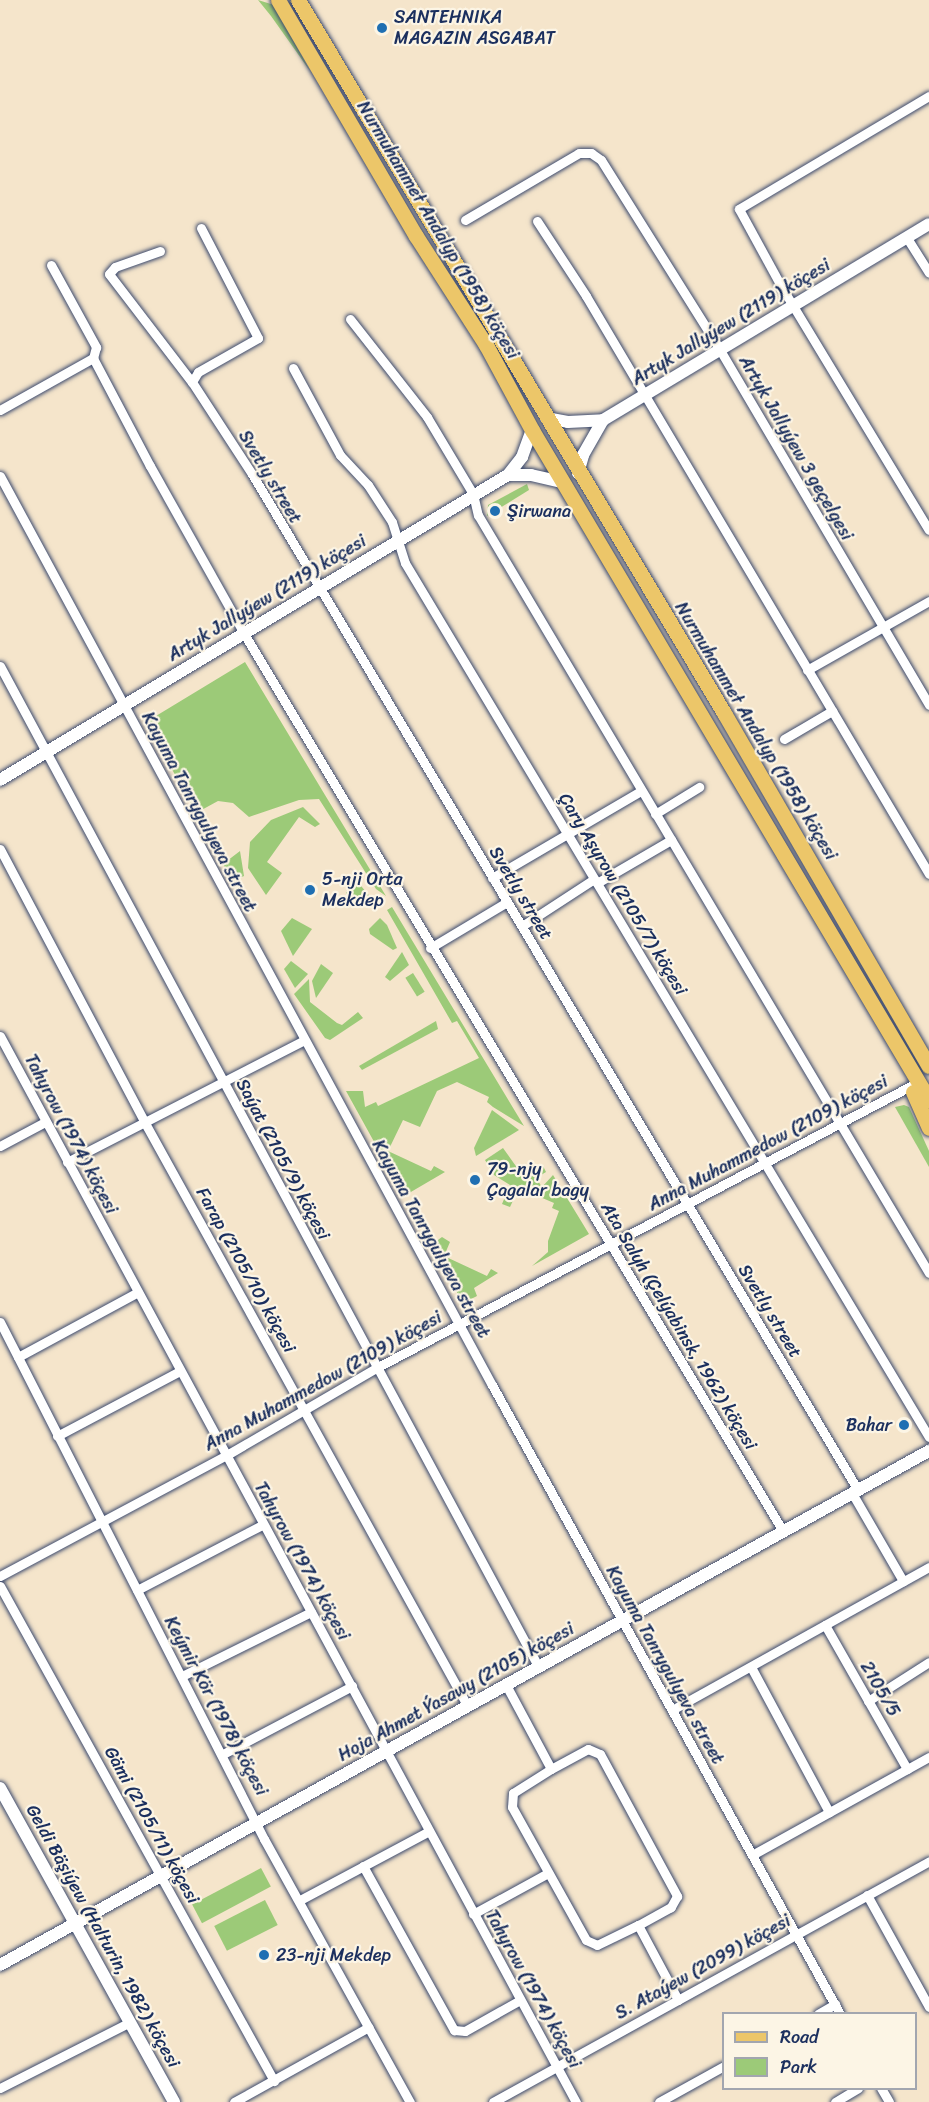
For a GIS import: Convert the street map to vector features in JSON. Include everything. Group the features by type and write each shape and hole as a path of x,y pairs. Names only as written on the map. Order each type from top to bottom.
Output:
{"main road":[{"name":"Nurmuhammet Andalyp (1958) köçesi","path":"278,0 383,180 486,345 562,482 907,1063 914,1084 929,1100"},
{"name":"Nurmuhammet Andalyp (1958) köçesi","path":"298,0 578,473 724,713 925,1054 929,1066"},
{"path":"914,1084 929,1128"}],"street":[{"path":"929,96 740,209 794,305 929,530"},
{"name":"Artyk Jallyýew 3 geçelgesi","path":"465,220 579,153 591,153 605,165 720,350 929,705"},
{"path":"537,221 645,395 929,874"},
{"name":"Artyk Jallyýew (2119) köçesi","path":"578,473 583,455 603,420 929,224"},
{"path":"192,382 198,372 256,341 258,334 201,228"},
{"path":"907,238 929,273"},
{"name":"Svetly street","path":"160,250 116,267 109,274 192,382 252,474 688,1203 855,1492 903,1581"},
{"name":"Ata Salyh (Çelýabinsk, 1962) köçesi","path":"51,265 96,347 93,358 243,632 430,948 783,1531"},
{"path":"350,320 404,383 473,494 478,515 838,1124 929,1273"},
{"path":"0,410 93,358"},
{"name":"Çary Aşyrow (2105/7) köçesi","path":"294,368 340,455 368,485 392,522 405,563 929,1437"},
{"path":"546,418 568,422 603,420"},
{"name":"Artyk Jallyýew (2119) köçesi","path":"0,780 243,632 508,475 522,457 532,430"},
{"path":"508,475 531,475 562,482"},
{"name":"Kayuma Tanrygulyeva street","path":"0,476 458,1324 621,1622 839,2012"},
{"path":"807,670 929,601"},
{"name":"Saýat (2105/9) köçesi","path":"0,666 538,1666"},
{"path":"784,739 832,711"},
{"path":"655,814 699,788"},
{"path":"492,878 641,791"},
{"path":"522,926 596,881 671,840"},
{"name":"Farap (2105/10) köçesi","path":"0,849 145,1122 467,1705"},
{"path":"430,948 507,902"},
{"name":"Tahyrow (1974) köçesi","path":"0,1036 262,1525 352,1686 576,2102"},
{"path":"67,1162 304,1040"},
{"name":"Anna Muhammedow (2109) köçesi","path":"0,1576 225,1456 378,1367 914,1084"},
{"path":"0,1146 45,1122"},
{"path":"18,1357 138,1293"},
{"name":"Keýmir Kör (1978) köçesi","path":"0,1322 258,1821 410,2102"},
{"path":"57,1436 180,1371"},
{"name":"Hoja Ahmet Ýasawy (2105) köçesi","path":"0,1965 929,1451"},
{"path":"137,1590 262,1525"},
{"path":"672,1710 929,1567"},
{"name":"Gämi (2105/11) köçesi","path":"0,1586 274,2081"},
{"path":"182,1676 311,1612"},
{"name":"2105/5","path":"825,1625 907,1769"},
{"path":"868,1701 929,1662"},
{"path":"751,1667 829,1812"},
{"path":"506,1685 551,1769"},
{"path":"223,1754 352,1686"},
{"path":"588,1749 600,1754 677,1896 671,1907 597,1946 589,1944 510,1803 513,1792 551,1769 588,1749"},
{"path":"752,1855 929,1756"},
{"name":"Geldi Bäşiýew (Halturin, 1982) köçesi","path":"0,1788 174,2102"},
{"path":"300,1900 429,1831"},
{"name":"S. Ataýew (2099) köçesi","path":"493,2102 929,1861"},
{"path":"363,1866 450,2027 465,2031 520,2000"},
{"path":"473,1914 548,1873"},
{"path":"867,1895 929,2007"},
{"path":"638,1925 678,2000"},
{"path":"820,2012 835,2004"},
{"path":"0,2088 130,2022"},
{"path":"234,2102 369,2027"},
{"path":"659,2102 722,2067"},
{"path":"835,2102 855,2090"}],"green space":[{"path":"258,0 274,5 310,71 271,16"},
{"path":"527,484 529,490 487,516 488,505"},
{"path":"245,662 386,896 376,889 319,799 299,800 249,817 233,803 218,801 196,813 146,722"},
{"path":"303,807 320,824 315,827 299,817 267,862 282,873 266,895 248,868 250,842 271,820"},
{"path":"240,851 244,876 235,880 236,887 223,864"},
{"path":"356,880 372,899 363,908 346,893"},
{"path":"392,907 524,1126 493,1107 487,1102 489,1097 457,1082 437,1091 420,1127 403,1120 388,1151 431,1171 434,1166 445,1172 404,1196 346,1091 363,1091 365,1107 376,1102 378,1106 479,1058 457,1021 452,1023 387,910"},
{"path":"292,918 312,929 293,956 281,931"},
{"path":"380,918 387,925 397,948 393,950 370,934 369,929"},
{"path":"402,952 409,965 390,981 385,977"},
{"path":"291,961 308,974 295,988 284,969"},
{"path":"321,964 333,973 316,998 312,981"},
{"path":"413,973 425,992 417,996 405,978"},
{"path":"309,979 310,1002 337,1023 342,1025 358,1012 363,1018 330,1040 325,1038 294,994"},
{"path":"436,1021 438,1029 362,1070 359,1066"},
{"path":"904,1105 909,1107 929,1151 929,1167 895,1107"},
{"path":"492,1110 519,1130 476,1156 474,1148"},
{"path":"503,1148 523,1176 542,1164 546,1172 536,1178 542,1187 553,1175 589,1234 532,1266 548,1252 548,1241 559,1211 552,1208 554,1203 519,1188 510,1207 502,1204 510,1185 494,1175 485,1160"},
{"path":"442,1237 450,1242 444,1256 487,1276 491,1269 498,1273 474,1288 477,1296 463,1303 431,1245"},
{"path":"261,1868 271,1887 202,1923 192,1905"},
{"path":"265,1900 278,1925 227,1951 214,1926"}],"place":[{"name":"SANTEHNIKA MAGAZIN ASGABAT","path":"382,28"},
{"name":"Şirwana","path":"495,511"},
{"name":"5-nji Orta Mekdep","path":"310,890"},
{"name":"79-njy Çagalar bagy","path":"475,1180"},
{"name":"Bahar","path":"904,1425"},
{"name":"23-nji Mekdep","path":"264,1955"}]}
